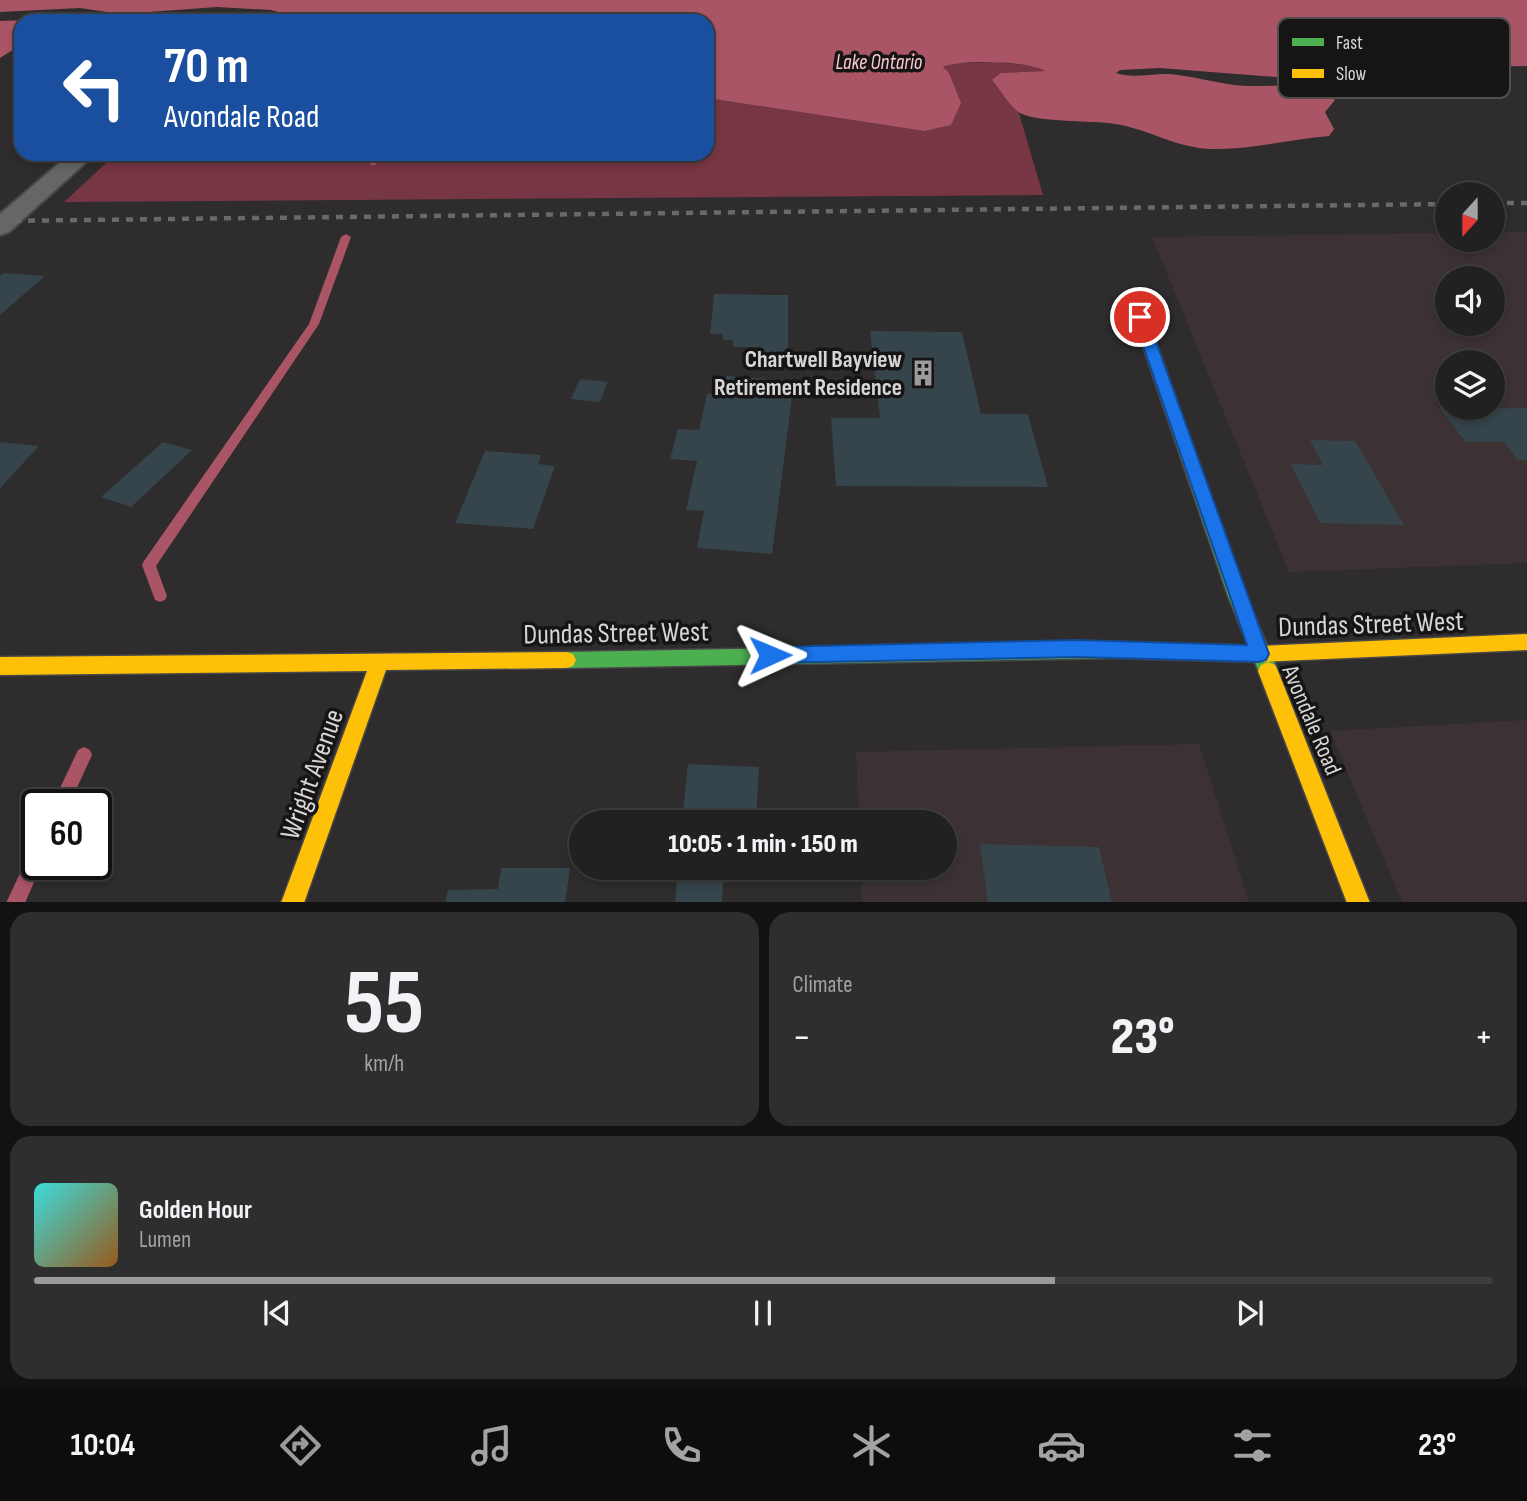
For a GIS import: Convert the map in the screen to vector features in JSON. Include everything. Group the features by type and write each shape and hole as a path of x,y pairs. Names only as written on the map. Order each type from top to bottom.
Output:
{"main road":[{"name":"Avondale Road","path":"1140,317 1259,654 1304,757 1359,902"},
{"name":"Dundas Street West","path":"0,666 379,664 1076,649 1259,654 1527,642"},
{"name":"Wright Avenue","path":"292,902 379,664"}],"street":[{"path":"0,227 75,161"}],"shaded area":[{"path":"997,62 1036,66 1047,71 1001,73 993,80 1019,113 1043,195 64,202 108,161 714,161 714,99 924,131 942,68 951,63"},
{"path":"1505,232 1527,232 1527,563 1289,572 1152,237 1435,233 1435,252 1505,252"},
{"path":"1527,720 1527,902 1402,902 1330,731"},
{"path":"1199,744 1249,902 862,902 861,880 957,880 957,810 858,810 856,752"}],"water":[{"name":"Lake Ontario","path":"0,0 1527,0 1527,66 1510,66 1510,18 1278,18 1278,77 1160,68 1120,70 1116,73 1135,76 1170,74 1234,85 1278,86 1278,98 1335,100 1325,112 1334,129 1329,136 1242,148 1213,149 1188,146 1115,124 1040,118 1020,113 992,80 1001,73 1045,71 1010,63 978,62 943,67 949,73 961,103 951,125 924,131 714,99 714,14 286,14 271,10 217,7 121,14 80,8 0,12"},
{"path":"14,20 14,49 0,58 0,21"}],"building":[{"path":"4,273 45,276 0,315 0,276"},
{"path":"714,294 788,295 788,352 761,352 760,347 733,347 733,340 723,340 723,334 710,334"},
{"name":"Chartwell Bayview Retirement Residence","path":"870,331 962,332 981,414 1028,414 1048,487 836,486 831,418 880,418"},
{"path":"726,376 794,381 772,554 697,548 704,511 686,510 697,461 670,459 678,429 699,430 707,394 714,394 717,381 725,382"},
{"path":"580,379 608,382 600,402 571,399"},
{"path":"1505,408 1527,408 1527,460 1518,460 1504,442 1466,442 1449,420 1505,420"},
{"path":"1310,440 1355,441 1404,525 1320,523 1291,464 1323,465"},
{"path":"0,442 39,446 0,488"},
{"path":"163,442 192,450 131,507 101,497"},
{"path":"485,451 541,455 538,464 555,466 533,529 455,523"},
{"path":"688,764 759,767 757,810 683,810"},
{"path":"980,844 1099,847 1112,902 988,902"},
{"path":"501,868 569,868 565,902 445,902 448,890 498,889"},
{"path":"677,880 723,880 722,902 675,902"}],"waterway":[{"path":"160,596 149,565 314,324 346,237"},
{"path":"68,789 84,755"},
{"path":"15,902 26,880"}],"railway":[{"path":"1505,203 1527,203"},
{"path":"0,221 1435,204"}],"traffic: fast":[{"path":"1140,317 1237,596 1268,671"},
{"path":"566,660 1116,650"}],"traffic: slow":[{"path":"1116,650 1259,654 1527,642"},
{"path":"0,666 566,660"},
{"path":"292,902 379,664"},
{"path":"1268,671 1359,902"}],"place":[{"name":"Chartwell Bayview Retirement Residence","path":"923,373"}],"route":[{"path":"770,655 1076,649 1259,654 1140,317"}]}
